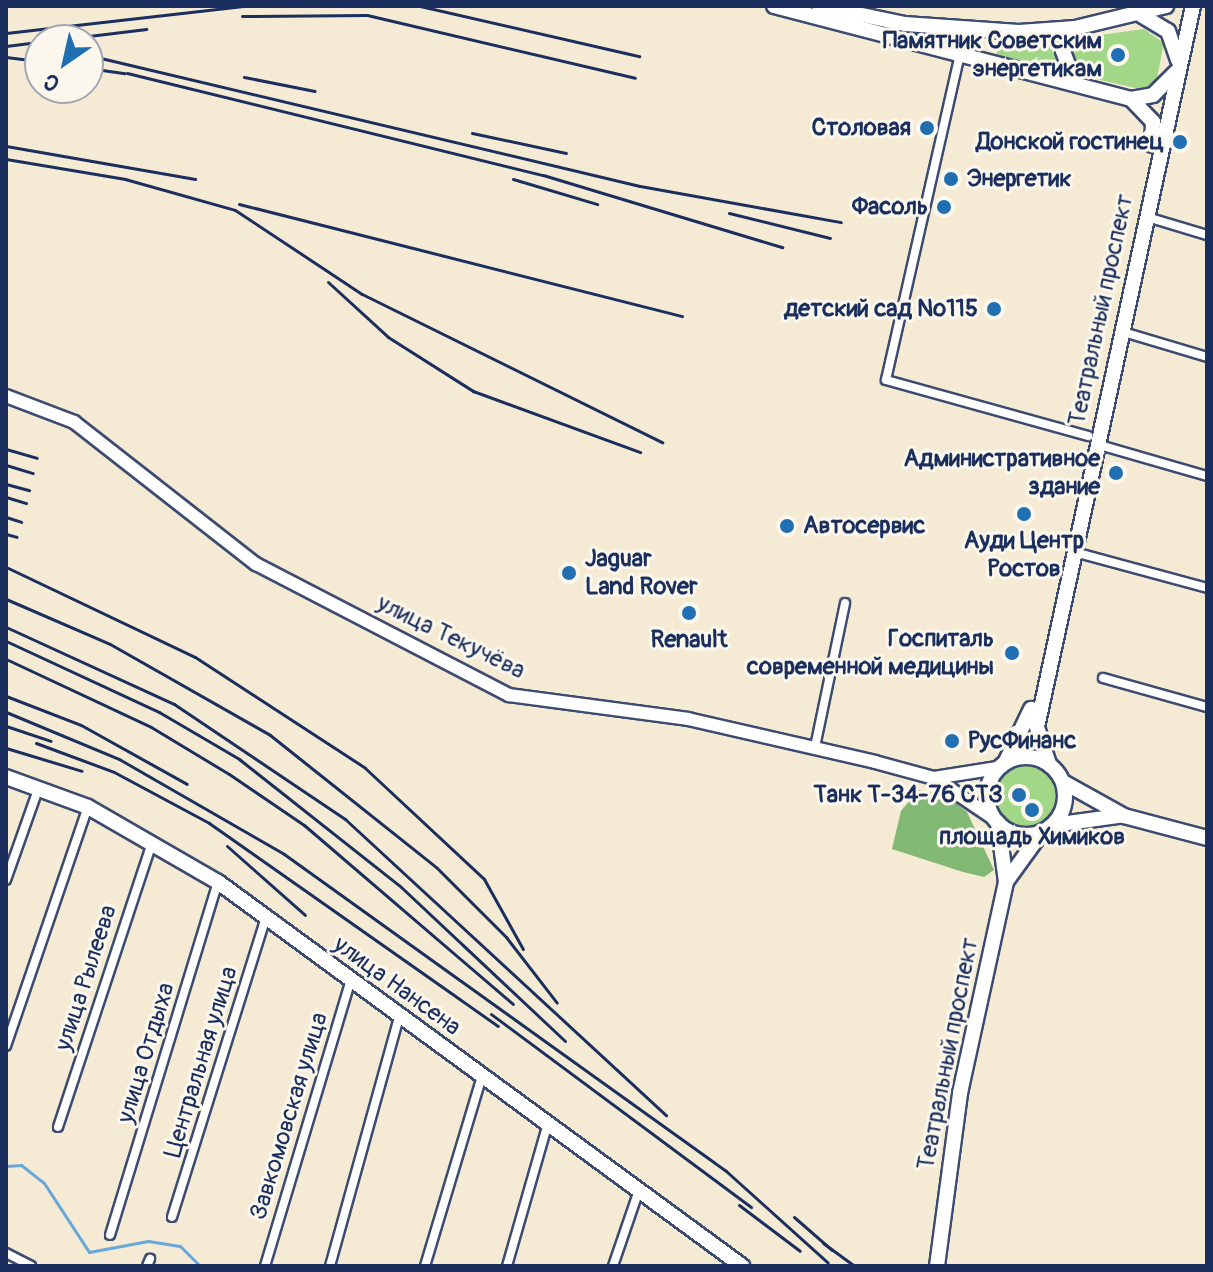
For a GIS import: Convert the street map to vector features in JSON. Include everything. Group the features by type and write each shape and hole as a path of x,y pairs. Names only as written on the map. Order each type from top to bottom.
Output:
{"main road":[{"path":"774,6 1131,99 1153,95 1179,67 1168,31 1141,15"},
{"path":"819,6 935,27 1075,28 1141,15 1166,6"},
{"name":"Театральный проспект","path":"1049,764 1037,727 1073,552 1092,440 1193,6"},
{"path":"1075,28 1063,51 1075,84"},
{"name":"Театральный проспект","path":"1002,764 1028,725 1092,440 1155,132 1131,99"},
{"name":"улица Текучёва","path":"6,396 74,422 256,564 509,695 688,719 815,747 934,778 995,820"},
{"path":"1124,816 1018,835 995,820 986,790 1002,764 1029,756 1049,764 1065,783 1124,816 1207,838"},
{"name":"улица Текучёва","path":"934,778 1002,764"},
{"name":"улица Нансена","path":"6,777 39,786 88,807 218,882 742,1266"},
{"path":"1047,829 1064,804 1065,783"},
{"name":"Театральный проспект","path":"937,1266 937,1234 1006,882 995,820"},
{"name":"Театральный проспект","path":"1006,882 1047,829"}],"street":[{"path":"960,54 886,380 1207,476"},
{"path":"1142,215 1207,235"},
{"path":"1119,331 1207,357"},
{"path":"1073,552 1207,588"},
{"path":"815,747 845,603"},
{"path":"1103,678 1207,707"},
{"path":"6,880 39,786"},
{"path":"6,1046 88,807"},
{"name":"улица Рылеева","path":"58,1127 152,842"},
{"name":"улица Отдыха","path":"110,1235 218,882"},
{"name":"Центральная улица","path":"172,1217 266,917"},
{"name":"Завкомовская улица","path":"265,1266 351,978"},
{"path":"330,1266 400,1014"},
{"path":"425,1266 482,1076"},
{"path":"507,1266 548,1123"},
{"path":"613,1266 639,1190"},
{"path":"6,1253 31,1266"}],"green space":[{"path":"1144,29 1164,43 1157,78 1144,90 1074,74 1068,51 1078,38"},
{"path":"1057,41 1057,71 996,55 999,42"},
{"path":"1031,764 1049,773 1056,784 1056,810 1049,821 1038,828 1019,830 1006,825 997,816 992,791 997,778 1006,769"},
{"path":"919,790 947,796 967,812 994,870 984,877 892,849 901,811"}],"waterway":[{"path":"6,1166 21,1165 44,1183 89,1252 148,1241 180,1246 200,1266"}],"railway":[{"path":"6,33 243,6"},
{"path":"420,6 639,56"},
{"path":"242,16 367,15 635,78"},
{"path":"104,34 146,29"},
{"path":"6,46 24,44"},
{"path":"6,57 24,59"},
{"path":"104,59 640,186 841,222"},
{"path":"104,70 125,73"},
{"path":"127,73 543,175 782,247"},
{"path":"244,77 315,91"},
{"path":"472,133 566,153"},
{"path":"6,146 195,179"},
{"path":"6,159 125,179 235,210 362,294 662,442"},
{"path":"513,179 597,204"},
{"path":"239,204 682,316"},
{"path":"729,213 830,238"},
{"path":"328,282 388,337 473,391 640,452"},
{"path":"6,449 37,458"},
{"path":"6,465 33,473"},
{"path":"6,484 29,490"},
{"path":"6,497 26,503"},
{"path":"6,517 21,522"},
{"path":"6,534 17,537"},
{"path":"6,567 195,657 365,768 484,879 523,949"},
{"path":"6,599 110,644 270,735 437,868 506,937 557,1003"},
{"path":"6,627 174,704 345,819 666,1115"},
{"path":"6,641 159,712 239,759 401,887 565,1041"},
{"path":"6,659 151,727 229,774 304,825 513,1004"},
{"path":"6,696 81,725 187,784"},
{"path":"6,712 119,759 284,854 726,1171 828,1263"},
{"path":"6,726 51,741"},
{"path":"36,743 114,772 209,823 498,1026"},
{"path":"6,748 82,771"},
{"path":"227,846 305,915"},
{"path":"491,1014 751,1207"},
{"path":"739,1205 800,1251"},
{"path":"794,1217 832,1250"},
{"path":"823,1243 855,1266"}],"place":[{"name":"Памятник Советским энергетикам","path":"1118,55"},
{"name":"Столовая","path":"927,128"},
{"name":"Донской гостинец","path":"1180,142"},
{"name":"Энергетик","path":"951,179"},
{"name":"Фасоль","path":"944,207"},
{"name":"детский сад №115","path":"994,309"},
{"name":"Административное здание","path":"1116,473"},
{"name":"Ауди Центр Ростов","path":"1024,514"},
{"name":"Автосервис","path":"787,526"},
{"name":"Jaguar Land Rover","path":"569,573"},
{"name":"Renault","path":"689,613"},
{"name":"Госпиталь современной медицины","path":"1012,653"},
{"name":"РусФинанс","path":"952,741"},
{"name":"Танк Т-34-76 СТЗ","path":"1019,795"},
{"name":"площадь Химиков","path":"1032,810"}]}
